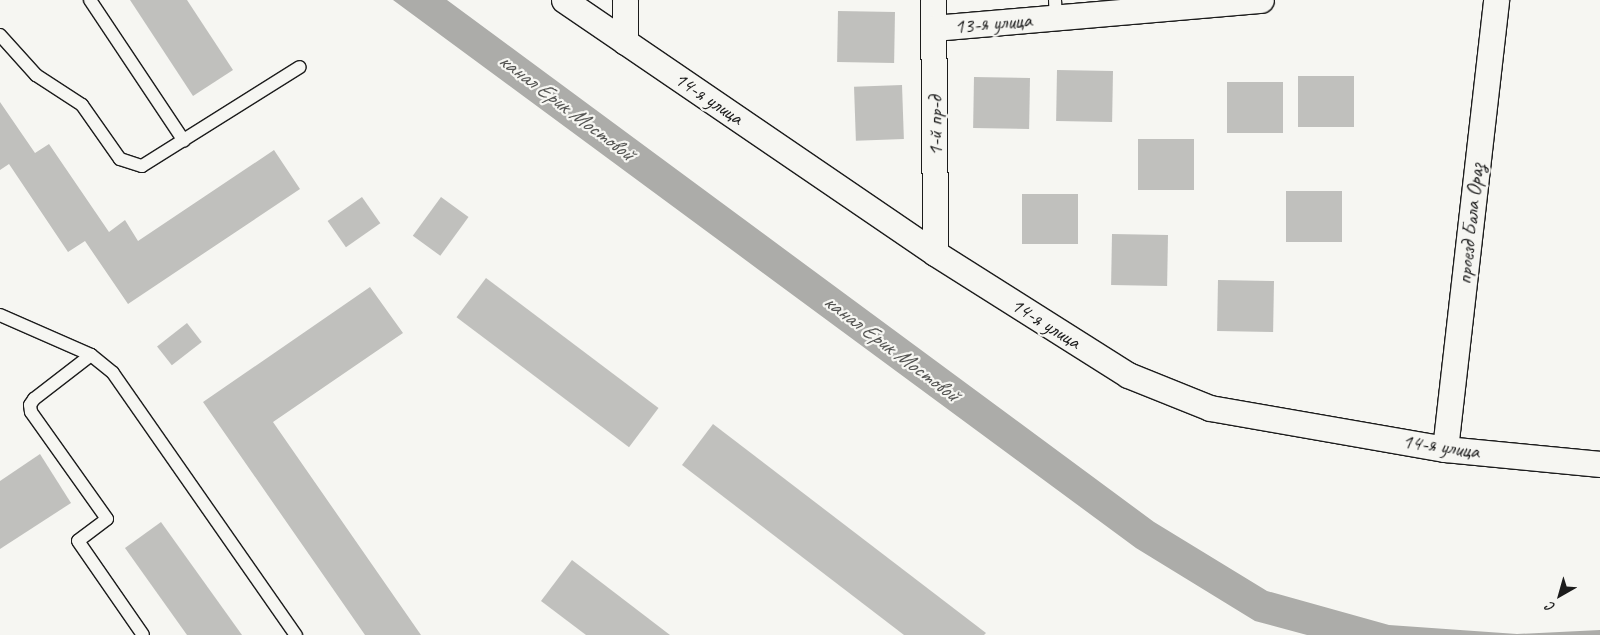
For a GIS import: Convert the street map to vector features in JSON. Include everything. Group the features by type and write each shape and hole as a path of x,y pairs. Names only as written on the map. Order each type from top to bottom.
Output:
{"street":[{"name":"14-я улица","path":"564,0 935,253 1128,376 1210,408 1445,448 1600,464"},
{"path":"625,0 625,42"},
{"name":"1-й пр-д","path":"933,0 935,253"},
{"name":"проезд Бала Ораз","path":"1445,448 1496,0"},
{"name":"13-я улица","path":"934,28 1055,8 1246,1"}],"lane":[{"path":"90,0 184,141"},
{"path":"0,35 36,74 82,104 120,159 142,166 300,67"},
{"path":"0,315 91,355 113,373 296,635"},
{"path":"91,355 34,399 30,405 31,412 107,519 78,540 143,635"}],"water":[{"name":"канал Ерик Мостовой","path":"393,0 447,0 1154,522 1267,591 1389,625 1517,634 1600,630 1600,635 1307,635 1255,621 1136,548"}],"building":[{"path":"130,0 187,0 233,70 193,96"},
{"path":"838,11 895,12 894,63 837,62"},
{"path":"1057,70 1113,71 1112,122 1056,121"},
{"path":"1298,76 1354,76 1354,127 1298,127"},
{"path":"974,77 1030,78 1029,129 973,128"},
{"path":"1227,82 1283,82 1283,133 1227,133"},
{"path":"902,85 904,139 856,141 854,87"},
{"path":"0,102 35,153 49,144 109,232 125,220 138,241 274,150 300,189 128,304 85,241 68,252 9,164 0,170"},
{"path":"1138,139 1194,139 1194,190 1138,190"},
{"path":"1286,191 1342,191 1342,242 1286,242"},
{"path":"1022,194 1078,194 1078,244 1022,244"},
{"path":"362,197 380,223 346,247 328,221"},
{"path":"441,197 469,217 440,256 413,236"},
{"path":"1112,234 1168,235 1167,286 1111,285"},
{"path":"486,278 659,408 629,447 457,317"},
{"path":"1218,280 1274,281 1273,332 1217,331"},
{"path":"370,287 403,333 273,422 421,635 365,635 203,402"},
{"path":"187,323 202,342 172,365 157,346"},
{"path":"713,424 986,633 984,635 904,635 682,465"},
{"path":"40,454 71,503 0,549 0,481"},
{"path":"161,522 242,635 187,635 125,548"},
{"path":"572,560 670,635 586,635 541,601"}]}
